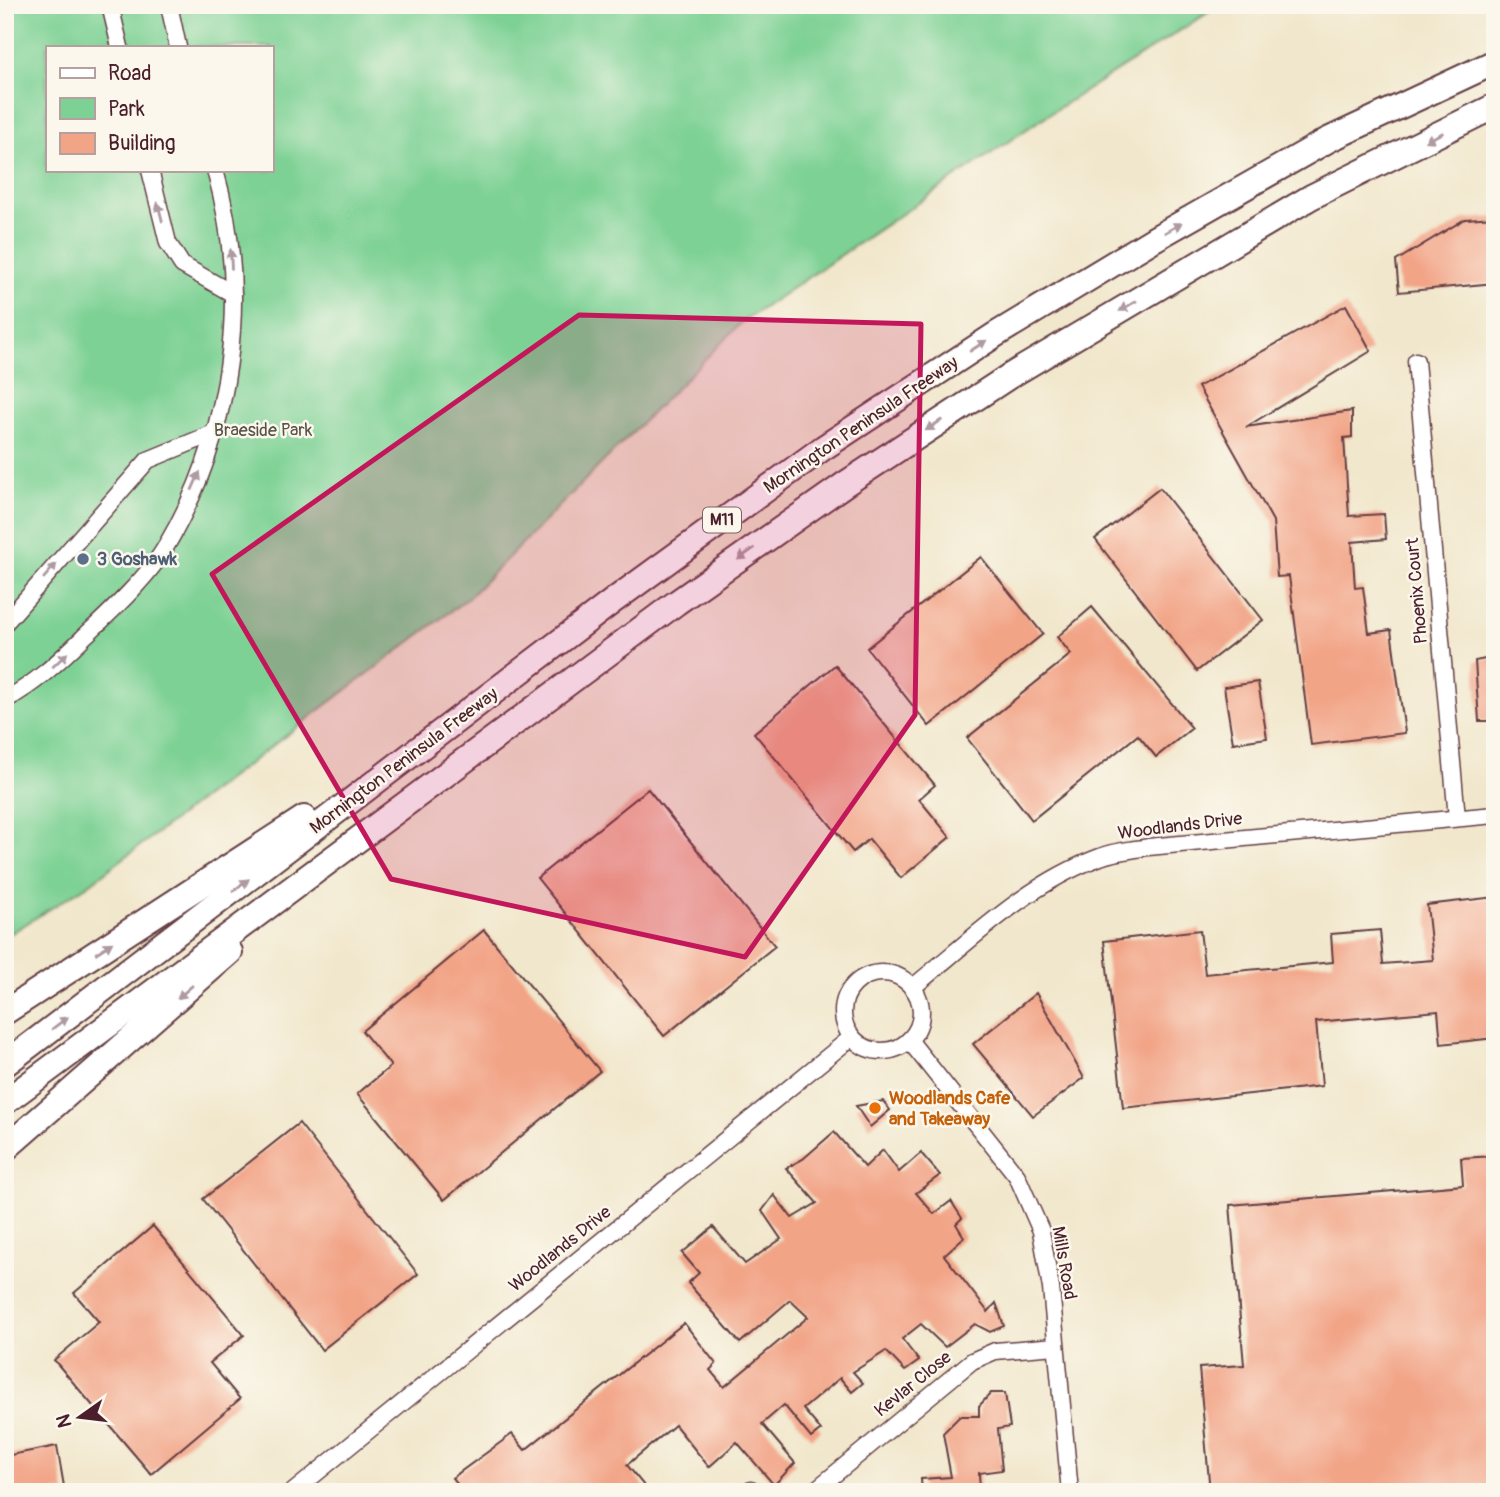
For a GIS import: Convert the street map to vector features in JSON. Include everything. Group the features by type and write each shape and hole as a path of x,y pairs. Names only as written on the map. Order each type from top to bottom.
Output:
{"highway":[{"name":"Mornington Peninsula Freeway","path":"5,1064 613,601 823,448 995,335 1166,232 1328,140 1495,62"},
{"name":"Mornington Peninsula Freeway","path":"5,1102 677,603 845,484 996,384 1311,197 1495,106"},
{"path":"5,1012 323,806 710,523 823,448"},
{"path":"5,1149 365,834"}],"street":[{"path":"110,5 120,46"},
{"path":"169,5 178,46"},
{"path":"150,172 168,243 182,265 233,294"},
{"path":"5,700 34,684 82,639 165,550 200,476 225,400 233,294 229,218 216,172"},
{"name":"Phoenix Court","path":"1416,361 1457,818"},
{"path":"5,623 148,460 214,433"},
{"name":"Woodlands Drive","path":"912,988 1023,897 1060,874 1103,856 1148,847 1495,815"},
{"path":"879,974 892,975 912,988 920,1009 919,1021 909,1040 898,1048 875,1051 864,1047 852,1037 843,1017 844,1003 858,982 879,974"},
{"name":"Woodlands Drive","path":"293,1492 852,1037"},
{"name":"Mills Road","path":"909,1040 1017,1176 1041,1231 1056,1346 1070,1492"},
{"name":"Kevlar Close","path":"813,1492 972,1361 995,1351 1056,1346"}],"highlighted area":[{"path":"579,315 921,324 915,715 745,957 391,879 212,574"}],"green space":[{"name":"Braeside Park","path":"5,5 1220,5 1046,116 741,323 468,598 88,885 5,937"}],"building":[{"path":"1495,217 1495,283 1399,292 1396,261 1465,219"},
{"path":"1346,305 1371,351 1246,427 1352,411 1352,437 1344,438 1349,516 1384,514 1386,539 1352,542 1355,588 1363,587 1369,633 1391,630 1405,733 1311,745 1289,576 1277,577 1273,521 1198,387"},
{"path":"1160,488 1263,620 1197,671 1095,539"},
{"path":"981,557 1043,634 929,726 867,648"},
{"path":"1092,607 1192,728 1156,757 1138,735 1032,820 967,738 1071,654 1057,637"},
{"path":"1495,657 1495,721 1479,721 1475,661"},
{"path":"835,665 935,785 919,799 950,837 901,878 869,839 853,852 754,733"},
{"path":"1258,682 1267,738 1233,743 1224,687"},
{"path":"648,789 775,946 664,1036 537,878"},
{"path":"1495,897 1495,1038 1441,1044 1438,1011 1316,1022 1322,1086 1123,1108 1104,941 1200,930 1205,974 1333,962 1331,934 1380,930 1383,964 1433,960 1427,905"},
{"path":"484,930 600,1071 444,1200 357,1094 391,1066 362,1031"},
{"path":"1036,993 1084,1078 1033,1116 973,1044"},
{"path":"883,1101 890,1110 870,1127 856,1106"},
{"path":"299,1123 418,1274 322,1350 203,1199"},
{"path":"834,1132 865,1167 883,1150 899,1172 921,1153 940,1175 916,1193 934,1214 951,1201 962,1218 956,1224 964,1237 944,1255 988,1312 996,1303 1004,1326 990,1332 975,1324 945,1347 921,1324 902,1339 919,1361 905,1371 886,1351 853,1372 863,1383 852,1392 840,1378 803,1409 821,1430 811,1438 784,1405 762,1424 795,1463 774,1485 737,1442 709,1467 675,1425 627,1465 649,1492 464,1492 452,1478 512,1434 525,1450 684,1323 716,1364 710,1370 724,1387 808,1317 790,1300 740,1343 688,1283 699,1273 682,1253 713,1227 745,1264 781,1239 762,1211 774,1195 792,1218 817,1203 786,1168 803,1159"},
{"path":"1495,1156 1495,1492 1210,1492 1199,1368 1244,1365 1230,1205 1463,1185 1461,1158"},
{"path":"153,1226 244,1335 210,1363 240,1399 151,1474 54,1360 99,1322 74,1293"},
{"path":"991,1393 1005,1393 1010,1427 998,1429 1002,1470 979,1473 980,1492 922,1492 921,1479 951,1477 943,1433 960,1416 979,1416 979,1406"},
{"path":"57,1446 65,1492 5,1492 5,1456"}],"place":[{"name":"3 Goshawk","path":"83,559"},
{"name":"Woodlands Cafe and Takeaway","path":"875,1108"}]}
